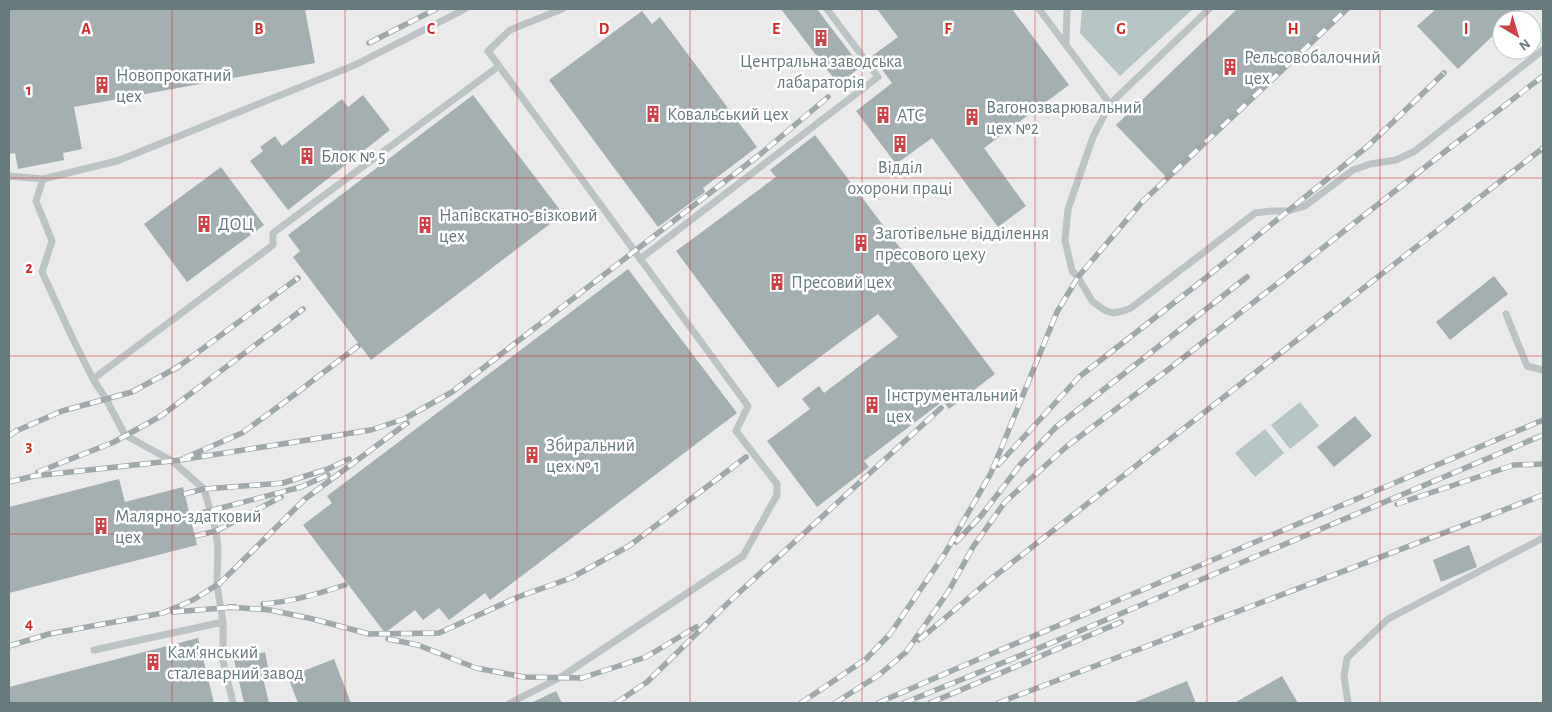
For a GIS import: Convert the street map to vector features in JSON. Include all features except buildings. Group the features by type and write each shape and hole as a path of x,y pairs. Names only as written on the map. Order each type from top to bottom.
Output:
{"lane":[{"path":"9,176 43,180 116,161 346,69 465,9"},
{"path":"510,703 561,677 744,556 777,495 778,484 736,431 748,406 488,51 510,30 562,9"},
{"path":"640,259 878,77 827,9"},
{"path":"1039,9 1110,104"},
{"path":"1066,44 1067,9"},
{"path":"1209,9 1110,104 1093,137 1068,209 1065,240 1072,271 1092,301 1104,310 1113,312 1131,308 1255,213 1272,210 1288,211 1305,206 1353,170 1370,164 1396,160 1415,152 1543,50"},
{"path":"93,379 273,245 273,233 499,66"},
{"path":"43,180 36,200 52,241 42,272 93,379 125,435 172,461 204,489 216,530 218,548 217,585 223,622 223,661 233,703"},
{"path":"1506,314 1527,366 1543,370"},
{"path":"1348,703 1344,676 1347,658 1388,619 1543,538"},
{"path":"94,650 223,622"}],"shaded area":[{"path":"9,9 1543,9 1543,703 9,703"},
{"path":"1082,9 1193,9 1120,76 1080,33"},
{"path":"1300,402 1319,426 1290,449 1271,425"},
{"path":"1265,429 1284,453 1255,477 1235,453"}],"railway":[{"path":"369,43 436,9"},
{"path":"801,703 866,659 890,634 944,555 991,473 1057,312 1078,277 1142,202 1347,9"},
{"path":"998,465 1079,377 1198,284 1368,146 1444,73"},
{"path":"835,703 879,675 906,652 948,592 973,547 1005,502 1066,447 1169,369 1543,76"},
{"path":"180,460 371,430 404,419 452,392 763,152 828,97"},
{"path":"919,640 991,579 1543,148"},
{"path":"956,542 981,516 1020,465 1056,427 1247,277"},
{"path":"9,436 16,431 62,411 132,392 178,367 298,278"},
{"path":"38,472 114,442 161,416 303,309"},
{"path":"9,482 34,476 180,460 242,433 358,346"},
{"path":"616,703 647,682 731,600 941,408"},
{"path":"878,703 1543,420"},
{"path":"9,646 49,634 163,613 193,600 220,583 305,499 407,423"},
{"path":"904,703 1056,641 1543,435"},
{"path":"228,607 270,610 369,634 439,633 518,597 571,578 629,546 746,457"},
{"path":"184,494 204,489 283,483 328,469 349,459"},
{"path":"1397,504 1514,465 1543,464"},
{"path":"190,516 301,487 328,475"},
{"path":"998,703 1543,495"},
{"path":"195,536 216,531 281,497"},
{"path":"263,604 304,597 345,585"},
{"path":"173,612 235,607"},
{"path":"930,703 1121,622"},
{"path":"388,639 418,645 476,668 524,677 582,678 646,657 696,627"}],"place":[{"name":"Центральна заводська лабараторія","path":"821,38"},
{"name":"Рельсовобалочний цех","path":"1230,67"},
{"name":"Новопрокатний цех","path":"102,85"},
{"name":"Ковальський цех","path":"653,114"},
{"name":"АТС","path":"883,115"},
{"name":"Вагонозварювальний цех №2","path":"972,117"},
{"name":"Відділ охорони праці","path":"900,144"},
{"name":"Блок № 5","path":"307,156"},
{"name":"ДОЦ","path":"204,224"},
{"name":"Напівскатно-візковий цех","path":"425,225"},
{"name":"Заготівельне відділення пресового цеху","path":"861,243"},
{"name":"Пресовий цех","path":"777,282"},
{"name":"Інструментальний цех","path":"872,405"},
{"name":"Збиральний цех № 1","path":"532,455"},
{"name":"Малярно-здатковий цех","path":"101,526"},
{"name":"Кам’янський сталеварний завод","path":"153,662"}]}
